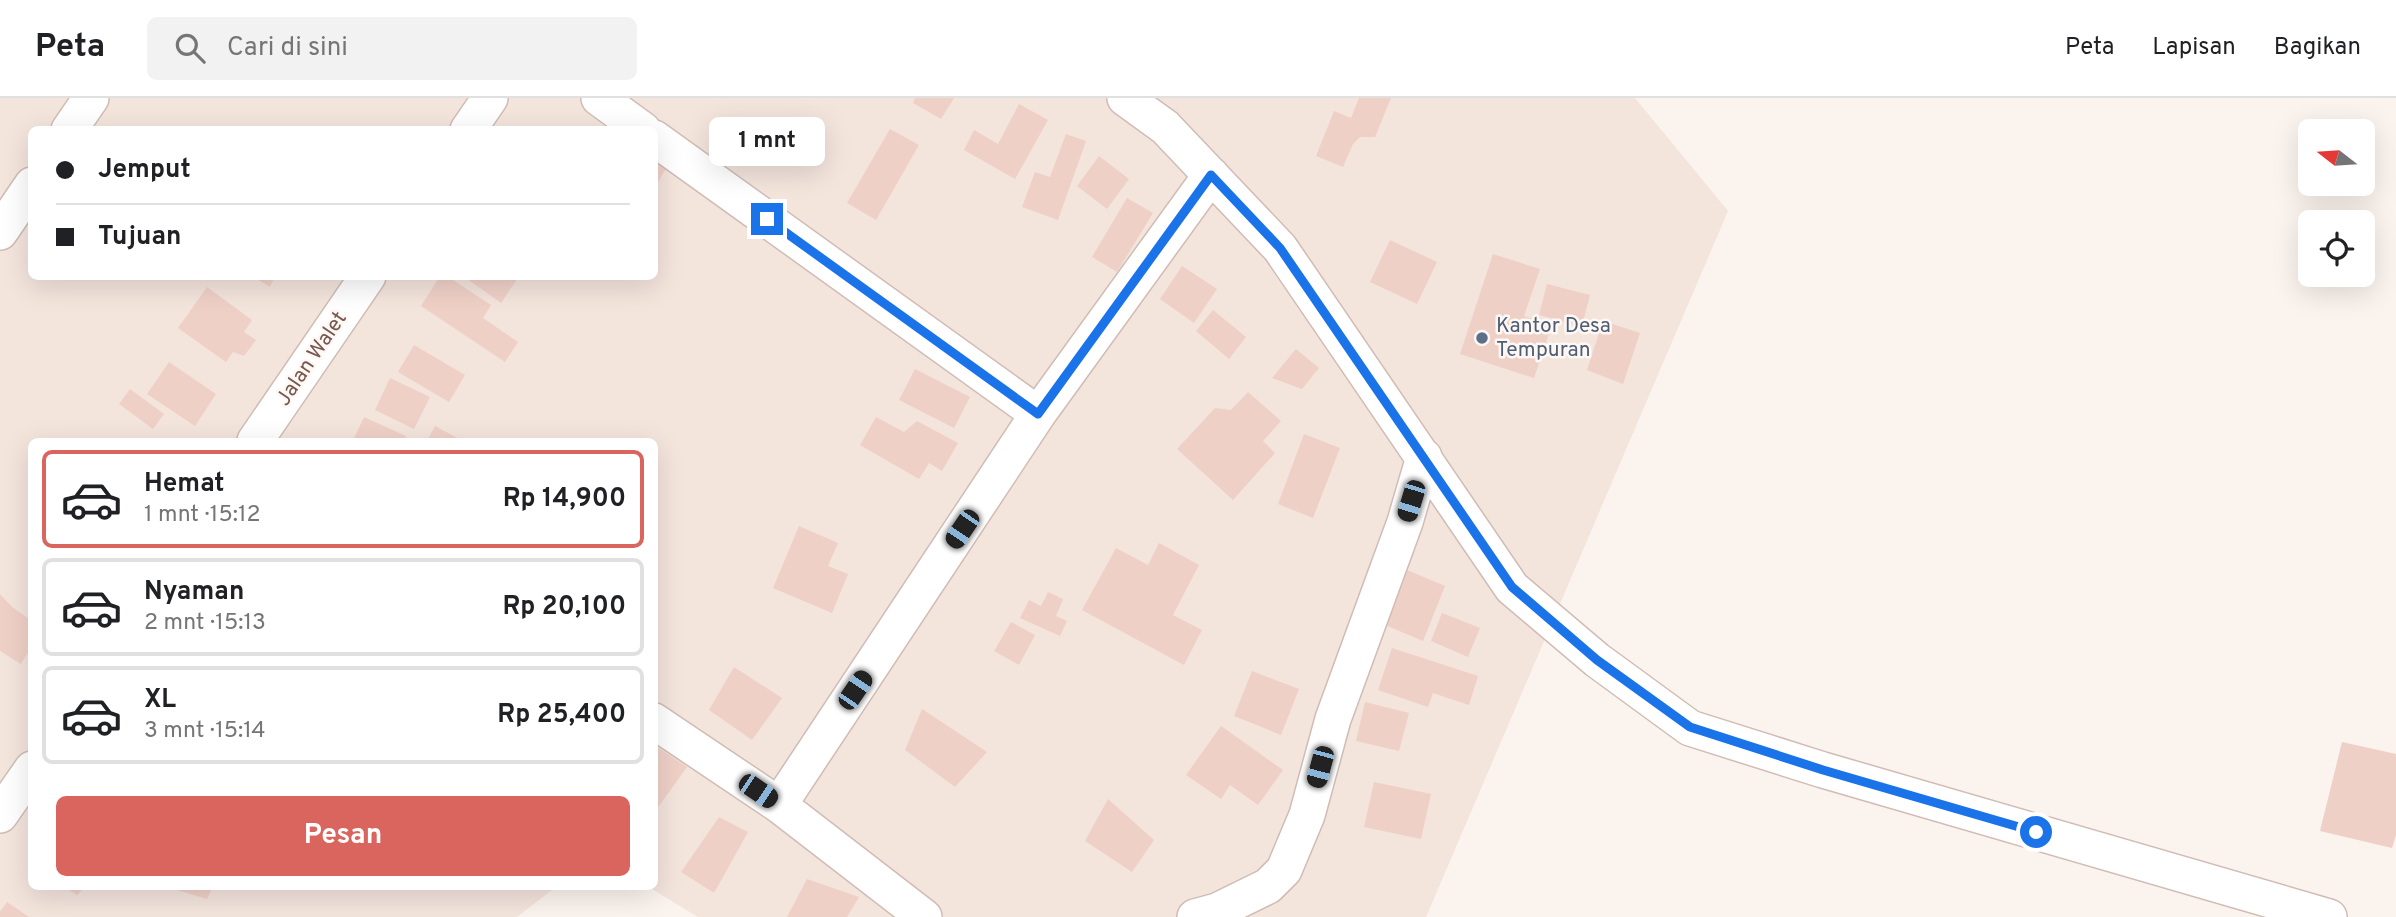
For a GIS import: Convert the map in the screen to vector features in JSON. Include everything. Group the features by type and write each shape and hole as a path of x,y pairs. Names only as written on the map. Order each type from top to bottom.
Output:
{"street":[{"path":"72,126 91,98"},
{"path":"471,126 490,98"},
{"path":"599,98 638,126"},
{"path":"1125,98 1165,127 1280,248 1512,587 1597,660 1690,727 1823,770 2329,917"},
{"path":"658,141 1038,414"},
{"path":"779,805 1038,414 1211,175"},
{"path":"0,232 28,191"},
{"name":"Jalan Walet","path":"262,438 365,280"},
{"path":"1195,917 1217,911 1268,887 1284,870 1307,815 1333,719 1405,522 1424,457"},
{"path":"658,724 779,805 924,917"},
{"path":"0,815 28,775"}],"shaded area":[{"path":"0,98 1635,98 1728,211 1426,917 698,917 654,890 658,890 658,438 28,438 28,890 552,890 517,917 0,917"}],"building":[{"path":"915,98 954,98 941,119 913,103"},
{"path":"1359,98 1391,98 1375,137 1360,137 1353,144 1343,167 1316,156 1334,111 1351,118"},
{"path":"1019,104 1048,120 1015,179 964,150 974,130 998,144"},
{"path":"890,129 919,145 876,220 847,203"},
{"path":"1066,134 1086,141 1058,220 1022,207 1035,172 1050,177"},
{"path":"658,152 671,160 658,182"},
{"path":"1099,156 1129,179 1107,209 1077,186"},
{"path":"1127,198 1153,213 1117,272 1092,257"},
{"path":"1390,240 1437,262 1417,304 1370,282"},
{"path":"1493,254 1540,269 1524,316 1552,325 1534,378 1460,354"},
{"path":"1182,266 1217,289 1194,323 1160,299"},
{"path":"259,280 273,280 270,287"},
{"path":"437,280 453,280 491,305 483,318 518,342 505,362 421,306"},
{"path":"469,280 516,280 501,303"},
{"path":"1547,284 1590,295 1582,326 1539,315"},
{"path":"207,287 252,320 244,332 256,340 244,356 233,352 226,362 178,328"},
{"path":"1213,310 1246,337 1229,359 1196,331"},
{"path":"1603,321 1640,333 1623,384 1587,370"},
{"path":"414,345 465,375 449,402 398,372"},
{"path":"1296,349 1319,368 1302,389 1272,378"},
{"path":"169,362 216,394 195,426 147,394"},
{"path":"915,369 970,397 954,428 899,400"},
{"path":"390,378 430,397 414,429 375,410"},
{"path":"130,389 164,414 153,429 119,404"},
{"path":"1248,392 1281,421 1263,441 1275,453 1233,500 1177,449 1215,408 1231,410"},
{"path":"364,417 406,436 405,438 354,438"},
{"path":"876,417 904,432 917,421 958,443 942,471 929,463 919,479 860,445"},
{"path":"435,426 457,438 429,438"},
{"path":"1304,434 1340,448 1313,518 1278,504"},
{"path":"799,526 838,543 828,566 848,574 832,613 773,588"},
{"path":"1159,543 1199,565 1173,615 1202,630 1184,665 1082,610 1116,548 1148,565"},
{"path":"1400,567 1445,586 1423,641 1378,622"},
{"path":"1048,592 1063,599 1056,616 1067,621 1060,636 1020,618 1029,600 1041,606"},
{"path":"0,594 28,618 28,653 21,664 0,651"},
{"path":"1442,613 1480,628 1468,657 1431,641"},
{"path":"1011,622 1035,635 1019,665 994,651"},
{"path":"1392,648 1478,676 1469,705 1433,693 1428,707 1378,690"},
{"path":"734,667 782,698 752,740 709,710"},
{"path":"1252,671 1299,689 1281,735 1234,716"},
{"path":"1365,702 1409,713 1399,751 1356,741"},
{"path":"922,709 987,752 955,787 905,750"},
{"path":"1221,726 1283,770 1258,805 1230,785 1221,799 1186,775"},
{"path":"2342,742 2396,754 2396,835 2392,848 2320,831"},
{"path":"658,748 687,767 658,807"},
{"path":"1374,782 1431,794 1421,839 1364,827"},
{"path":"1108,799 1154,840 1132,872 1085,841"},
{"path":"719,817 748,832 714,893 681,872"},
{"path":"807,879 859,897 847,917 787,917"},
{"path":"69,890 82,890 77,895"},
{"path":"177,890 211,890 207,899"},
{"path":"7,902 29,917 0,917 0,912"}],"place":[{"name":"Kantor Desa Tempuran","path":"1482,338"}],"route":[{"path":"767,219 1038,414 1211,175 1280,248 1512,587 1597,660 1690,727 1823,770 2036,832"}]}
